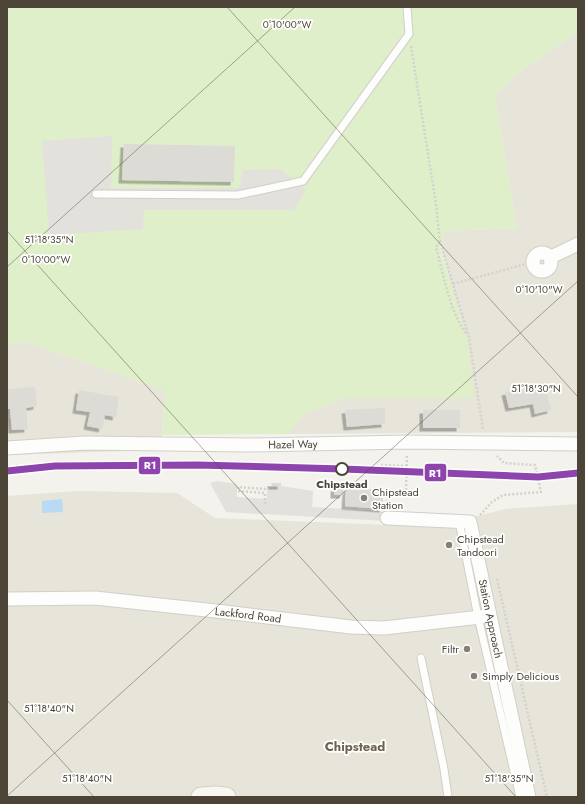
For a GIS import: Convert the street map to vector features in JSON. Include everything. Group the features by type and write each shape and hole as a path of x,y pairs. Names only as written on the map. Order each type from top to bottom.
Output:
{"main road":[{"path":"201,797 226,797"}],"street":[{"path":"532,262 536,255 544,252 551,257 578,244"},
{"name":"Hazel Way","path":"7,448 85,443 248,445 408,442 578,444"},
{"path":"387,518 464,522"},
{"name":"Station Approach","path":"464,522 484,617 529,797"},
{"name":"Lackford Road","path":"7,599 95,598 351,627 384,628 484,617"}],"lane":[{"path":"96,194 238,195 303,181 410,34 407,7"},
{"path":"484,617 520,797"},
{"path":"421,658 444,769 448,797"}],"path":[{"path":"410,34 436,204 440,242 469,337 485,443 504,463 535,465 541,492 503,495 492,502 482,513 464,522"},
{"path":"440,242 436,247 451,300 460,325 469,337"},
{"path":"453,284 532,262"},
{"path":"387,490 406,491 406,462"},
{"path":"381,465 406,466"},
{"path":"265,486 265,489 238,487 238,491 265,493 265,504"},
{"path":"482,513 484,520"},
{"path":"496,574 547,797"}],"shaded area":[{"path":"578,31 578,432 287,434 304,414 345,398 474,398 451,285 440,242 447,231 517,228 495,94 523,70"},
{"path":"112,136 111,188 239,188 243,170 280,169 306,190 294,210 144,210 143,229 49,235 42,141"},
{"path":"26,342 165,390 162,435 157,450 7,455 7,345"},
{"path":"217,481 237,484 237,497 267,499 267,486 281,486 313,491 312,507 440,515 440,524 226,512 210,483"},
{"path":"78,491 177,493 215,518 435,527 505,509 578,504 578,797 7,797 7,496"}],"green space":[{"path":"7,7 578,7 578,31 523,70 495,94 517,228 447,231 440,248 468,342 474,398 345,398 304,414 287,434 162,435 165,390 26,342 7,345"}],"water":[{"path":"62,499 63,512 42,513 42,501"}],"building":[{"path":"124,144 235,146 234,182 122,180"},
{"path":"545,384 551,410 535,414 533,404 509,408 505,392"},
{"path":"35,387 37,406 26,408 28,429 12,430 10,409 7,409 7,389"},
{"path":"79,390 119,397 116,417 105,415 102,429 87,426 90,412 76,410"},
{"path":"385,408 385,424 347,427 345,410"},
{"path":"423,410 460,410 460,428 423,428"},
{"path":"271,483 281,483 281,486 272,486"},
{"path":"334,488 344,488 343,495 334,495"},
{"name":"Chipstead Station","path":"346,488 383,490 383,509 345,506"}],"transit line":[{"name":"R1","path":"7,471 55,466 198,465 538,477 578,473"}],"place":[{"name":"Chipstead","path":"342,469"},
{"name":"Chipstead Station","path":"364,498"},
{"name":"Chipstead Tandoori","path":"449,545"},
{"name":"Filtr","path":"467,649"},
{"name":"Simply Delicious","path":"474,676"}],"district":[{"name":"Chipstead","path":"355,746"}]}
